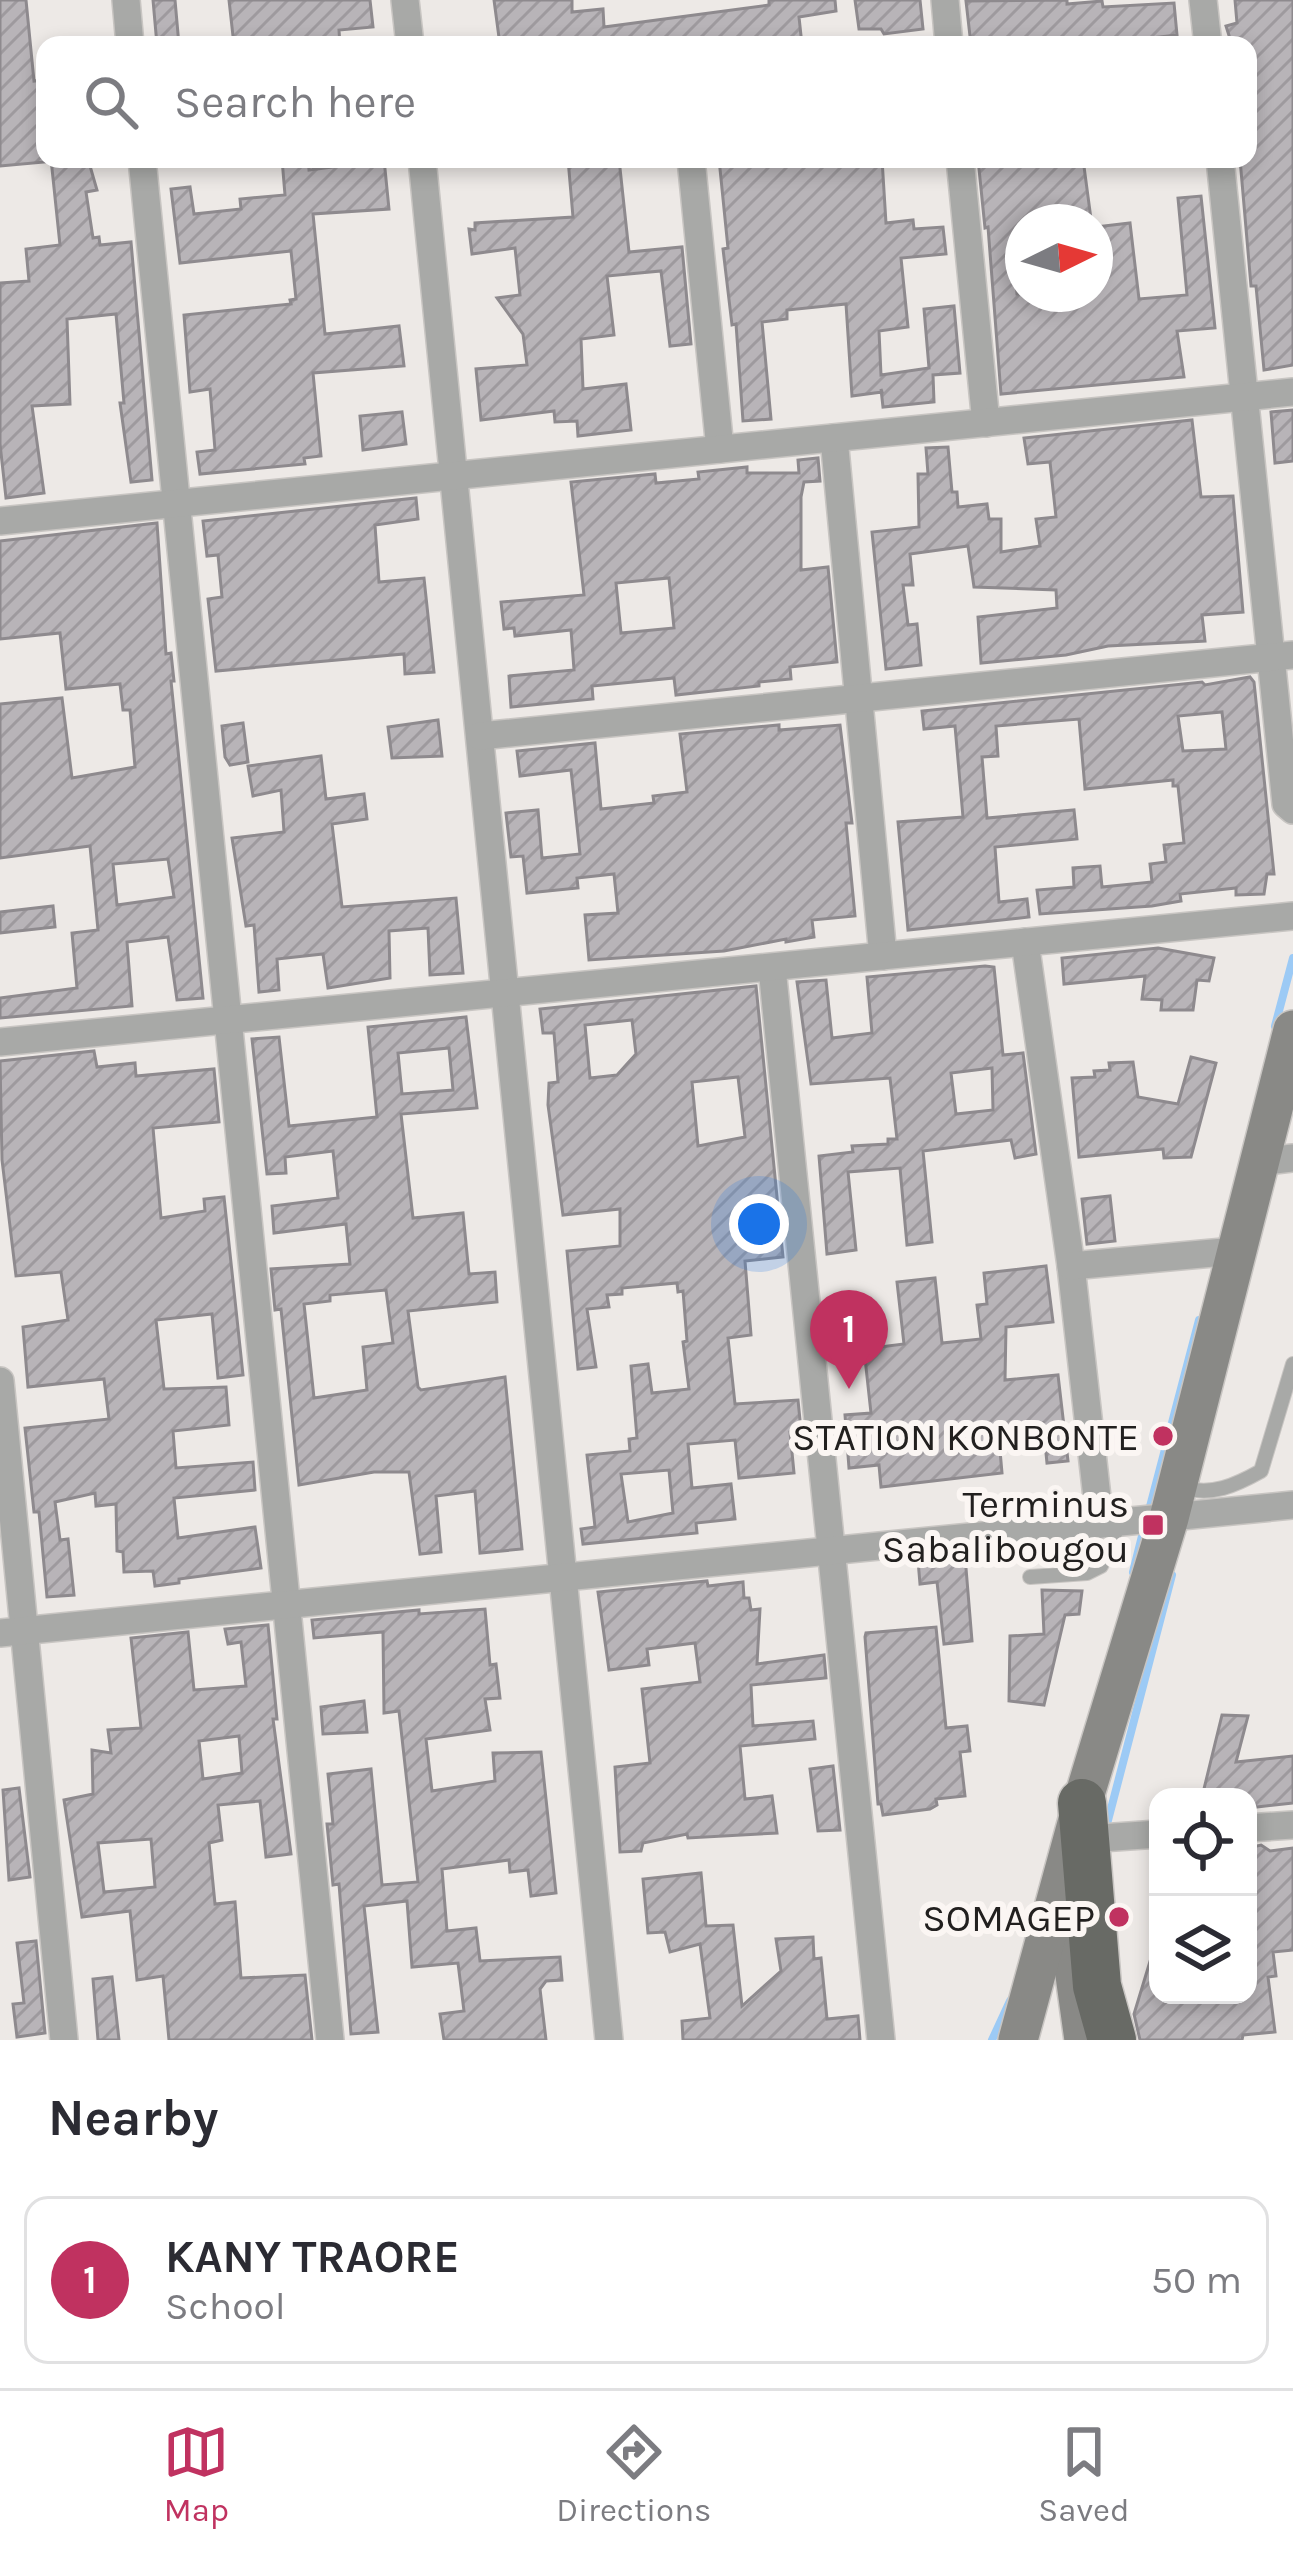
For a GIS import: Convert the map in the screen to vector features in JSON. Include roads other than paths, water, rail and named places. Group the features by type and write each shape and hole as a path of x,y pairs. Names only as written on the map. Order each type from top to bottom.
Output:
{"highway":[{"path":"1075,1841 1097,1986 1112,2040"}],"main road":[{"path":"1018,2040 1173,1501 1235,1251 1276,1160 1293,1030"},
{"path":"1075,1841 1071,1963 1084,2040"}],"street":[{"path":"126,0 129,36"},
{"path":"405,0 409,36"},
{"path":"945,0 948,36"},
{"path":"1203,0 1207,36"},
{"path":"143,168 330,2040"},
{"path":"423,168 609,2040"},
{"path":"692,168 720,449"},
{"path":"961,168 986,423"},
{"path":"1221,168 1282,656 1286,804 1293,810"},
{"path":"0,521 1293,392"},
{"path":"834,438 883,956"},
{"path":"480,736 1282,656"},
{"path":"0,1042 1293,916"},
{"path":"1025,942 1110,1523"},
{"path":"772,968 880,2040"},
{"path":"1071,1267 1235,1251"},
{"path":"0,1381 12,1632 64,2040"},
{"path":"12,1632 1110,1523 1173,1501 1293,1505"},
{"path":"1257,1827 1293,1825"},
{"path":"1075,1841 1149,1835"}],"lane":[{"path":"1173,1501 1193,1491 1229,1488 1261,1471 1293,1364"},
{"path":"1030,1577 1087,1573 1101,1566 1110,1523"}],"waterway":[{"path":"1275,1026 1293,958"},
{"path":"1148,1514 1199,1320"},
{"path":"1133,1572 1144,1528"},
{"path":"1106,1828 1172,1575"},
{"path":"992,2040 1010,2001"}],"place":[{"name":"KANY TRAORE","path":"849,1389"},
{"name":"STATION KONBONTE","path":"1163,1436"},
{"name":"Terminus Sabalibougou","path":"1153,1525"},
{"name":"SOMAGEP","path":"1119,1917"}]}
